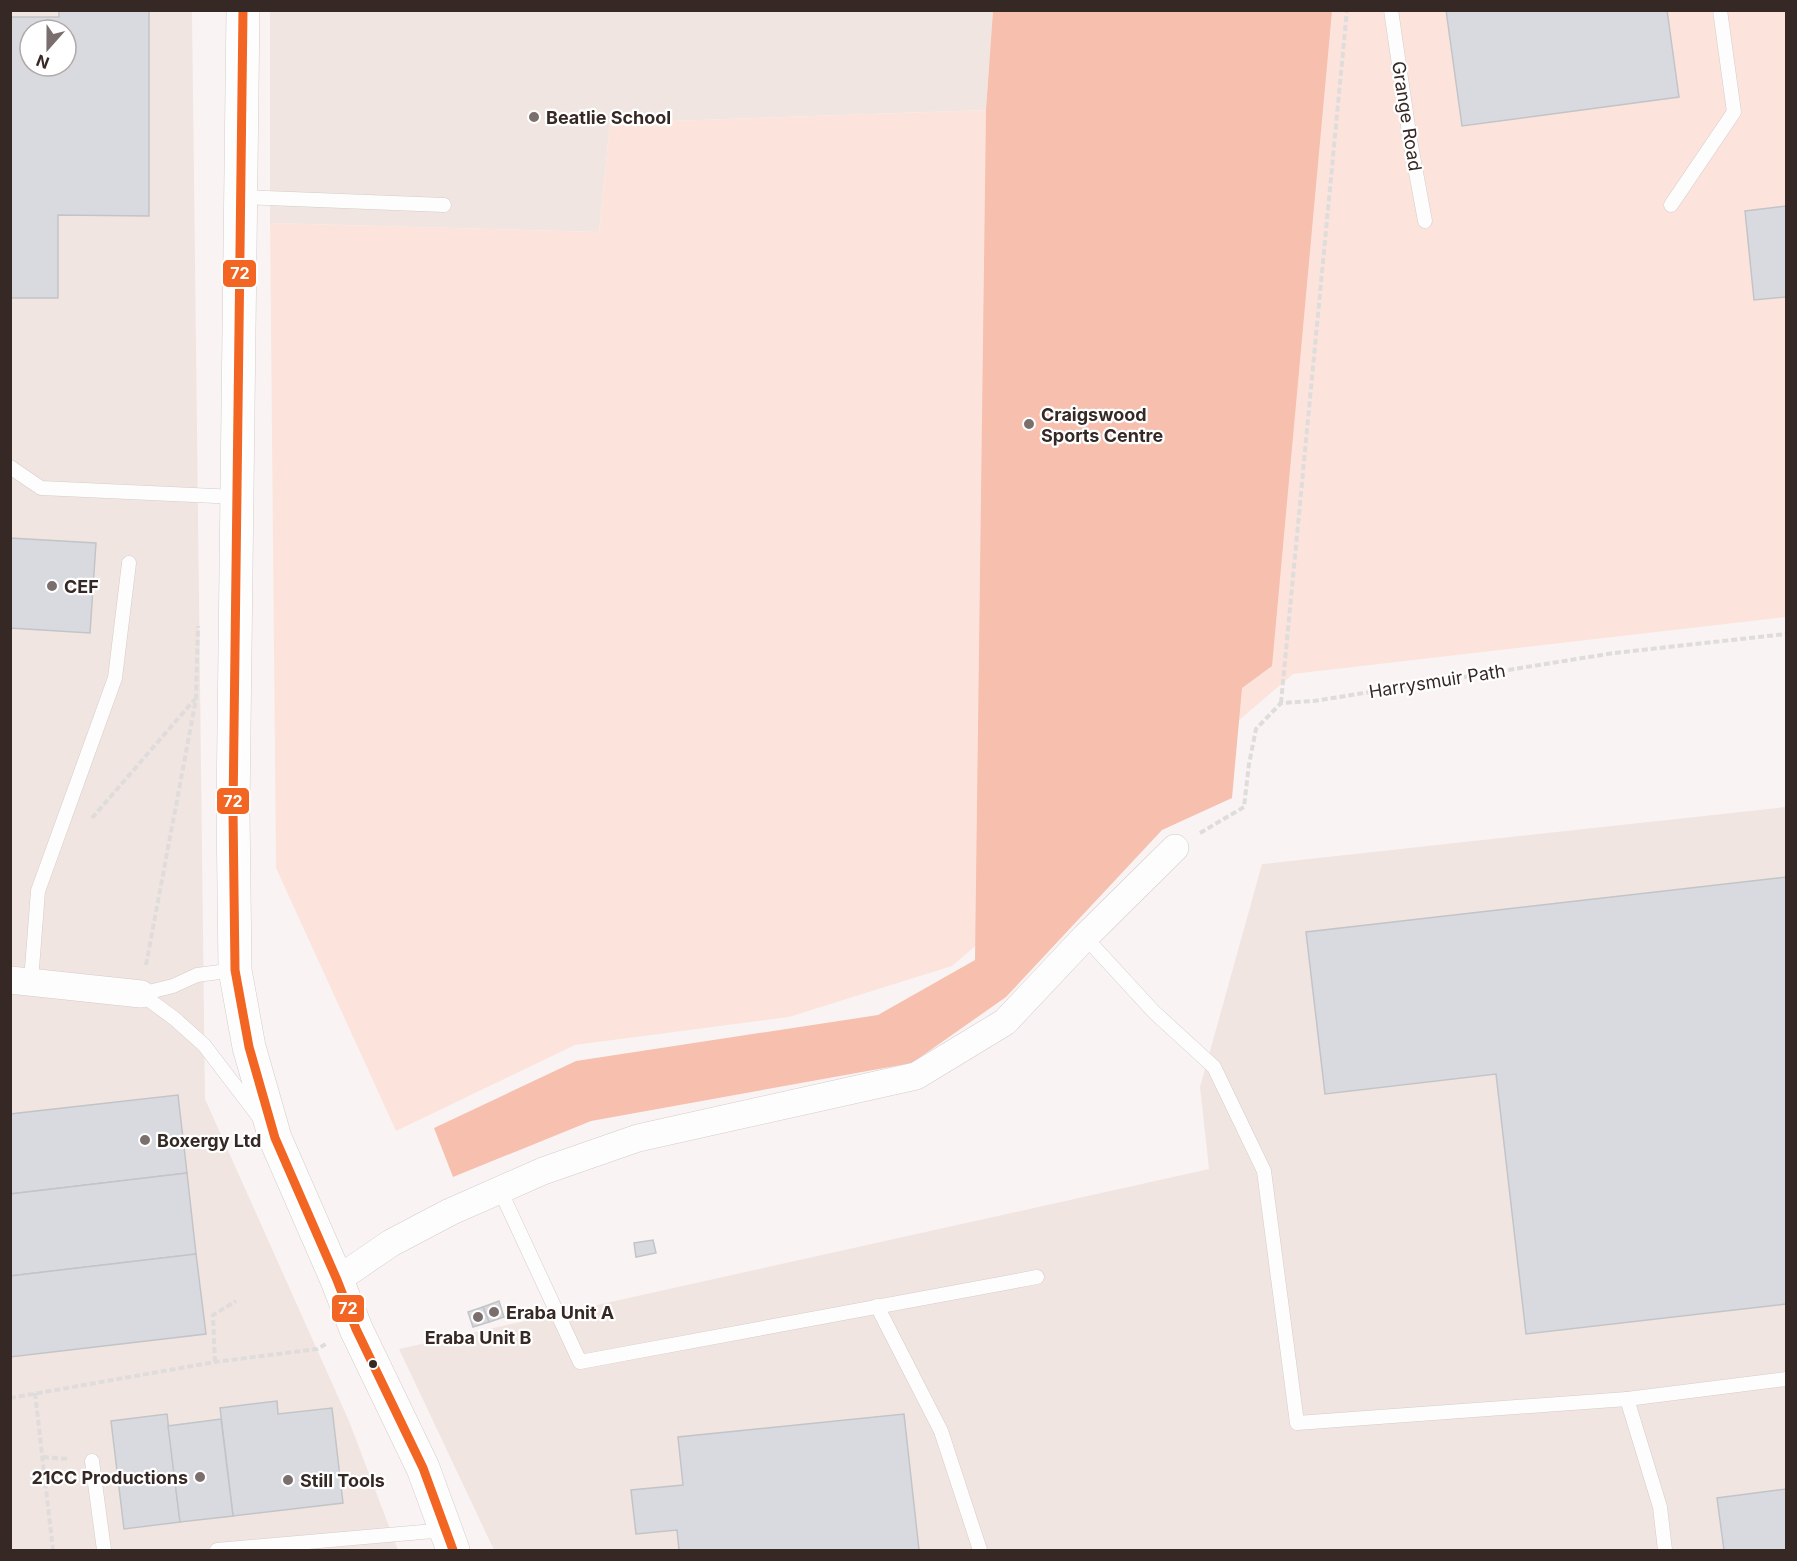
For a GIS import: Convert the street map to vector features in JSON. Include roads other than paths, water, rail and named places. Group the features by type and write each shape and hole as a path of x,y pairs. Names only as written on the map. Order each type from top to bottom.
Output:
{"street":[{"path":"243,10 233,810 235,970 249,1047 275,1138 338,1280 356,1329 423,1468 449,1540"},
{"path":"338,1280 391,1242 450,1212 543,1171 638,1138 916,1076 1005,1022 1085,937 1175,848"},
{"path":"21,980 141,994"}],"lane":[{"name":"Grange Road","path":"1391,10 1410,140 1425,221"},
{"path":"1671,205 1734,112 1720,10"},
{"path":"241,197 444,205"},
{"path":"10,467 41,488 237,497"},
{"path":"21,980 38,891 115,678 129,563"},
{"path":"1085,937 1154,1012 1214,1067 1264,1171 1297,1423 1627,1399 1786,1379"},
{"path":"141,994 173,986 197,975 235,970"},
{"path":"141,994 175,1019 204,1045 275,1138"},
{"path":"500,1190 580,1362 1037,1277"},
{"path":"877,1306 941,1431 980,1551"},
{"path":"1627,1399 1660,1507 1665,1551"},
{"path":"92,1461 104,1551"},
{"path":"217,1551 449,1540"}],"place":[{"name":"Beatlie School","path":"534,117"},
{"name":"Craigswood Sports Centre","path":"1029,424"},
{"name":"CEF","path":"52,586"},
{"name":"Boxergy Ltd","path":"145,1140"},
{"name":"Eraba Unit A","path":"494,1312"},
{"name":"Eraba Unit B","path":"478,1317"},
{"name":"21CC Productions","path":"200,1477"},
{"name":"Still Tools","path":"288,1480"}]}
